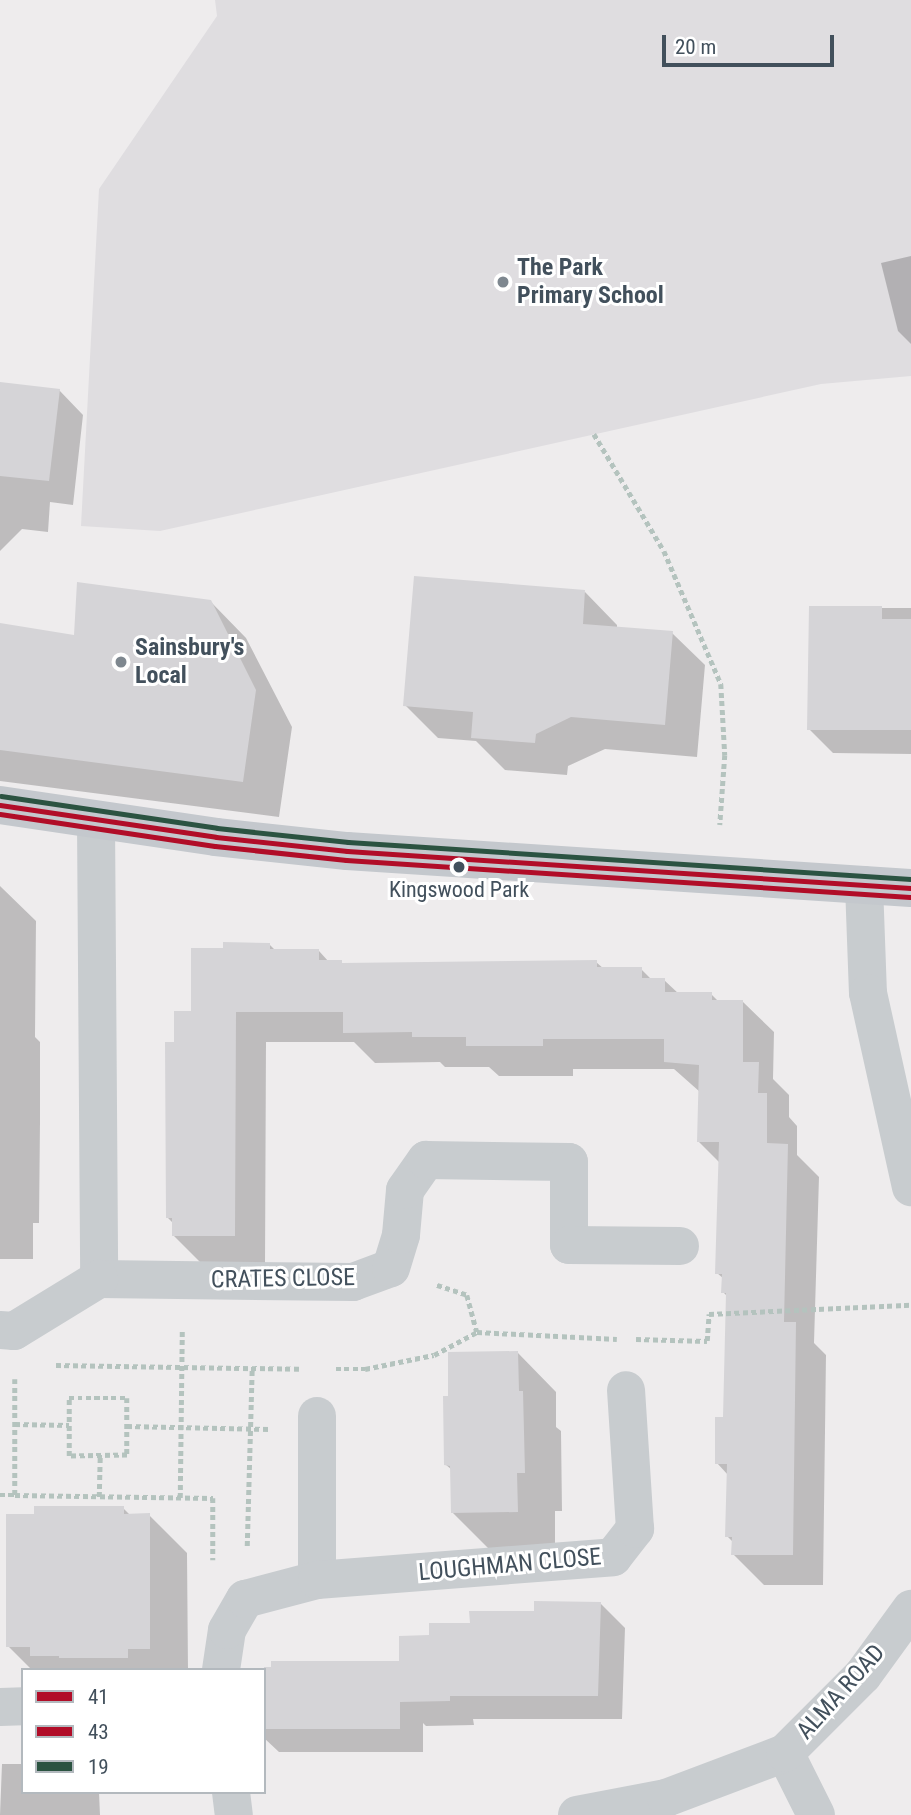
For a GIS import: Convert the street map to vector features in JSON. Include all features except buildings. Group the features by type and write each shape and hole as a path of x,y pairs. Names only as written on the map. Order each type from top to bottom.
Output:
{"main road":[{"path":"0,804 96,821 347,850 911,887"}],"street":[{"path":"0,1330 14,1331 99,1279 96,821"},
{"path":"864,885 868,993 911,1187"},
{"name":"CRATES CLOSE","path":"99,1279 353,1282 391,1268 401,1235 405,1190 426,1160 569,1162 569,1245 680,1246"},
{"name":"LOUGHMAN CLOSE","path":"245,1599 317,1580 613,1557 635,1529 626,1390"},
{"path":"317,1416 317,1580"},
{"path":"221,1668 227,1630 245,1599"},
{"name":"ALMA ROAD","path":"816,1815 785,1753 863,1675 911,1609"},
{"path":"0,1707 21,1706"},
{"path":"577,1815 666,1798 785,1753"},
{"path":"231,1794 234,1815"}],"path":[{"path":"594,434 664,551 721,684 725,755 717,875"},
{"path":"391,1268 467,1295 477,1332"},
{"path":"180,1498 182,1280"},
{"path":"328,1368 365,1368 434,1355 477,1332 707,1341 709,1314 911,1305"},
{"path":"43,1364 302,1368"},
{"path":"0,1495 212,1498 214,1583 245,1599 252,1368"},
{"path":"15,1376 15,1495"},
{"path":"69,1398 127,1398 127,1455 69,1456 69,1425 69,1398"},
{"path":"15,1424 69,1425"},
{"path":"127,1426 251,1427"},
{"path":"99,1497 100,1455"}],"shaded area":[{"name":"The Park Primary School","path":"215,0 911,0 911,376 821,384 160,531 81,526 99,189 217,16"}],"transit line":[{"name":"19","path":"1,796 217,828 348,842 911,879"},
{"name":"41","path":"0,805 216,837 347,851 911,888"},
{"name":"43","path":"0,814 215,846 346,860 910,897"}],"place":[{"name":"The Park Primary School","path":"503,282"},
{"name":"Sainsbury's Local","path":"121,662"},
{"name":"Kingswood Park","path":"459,867"}]}
